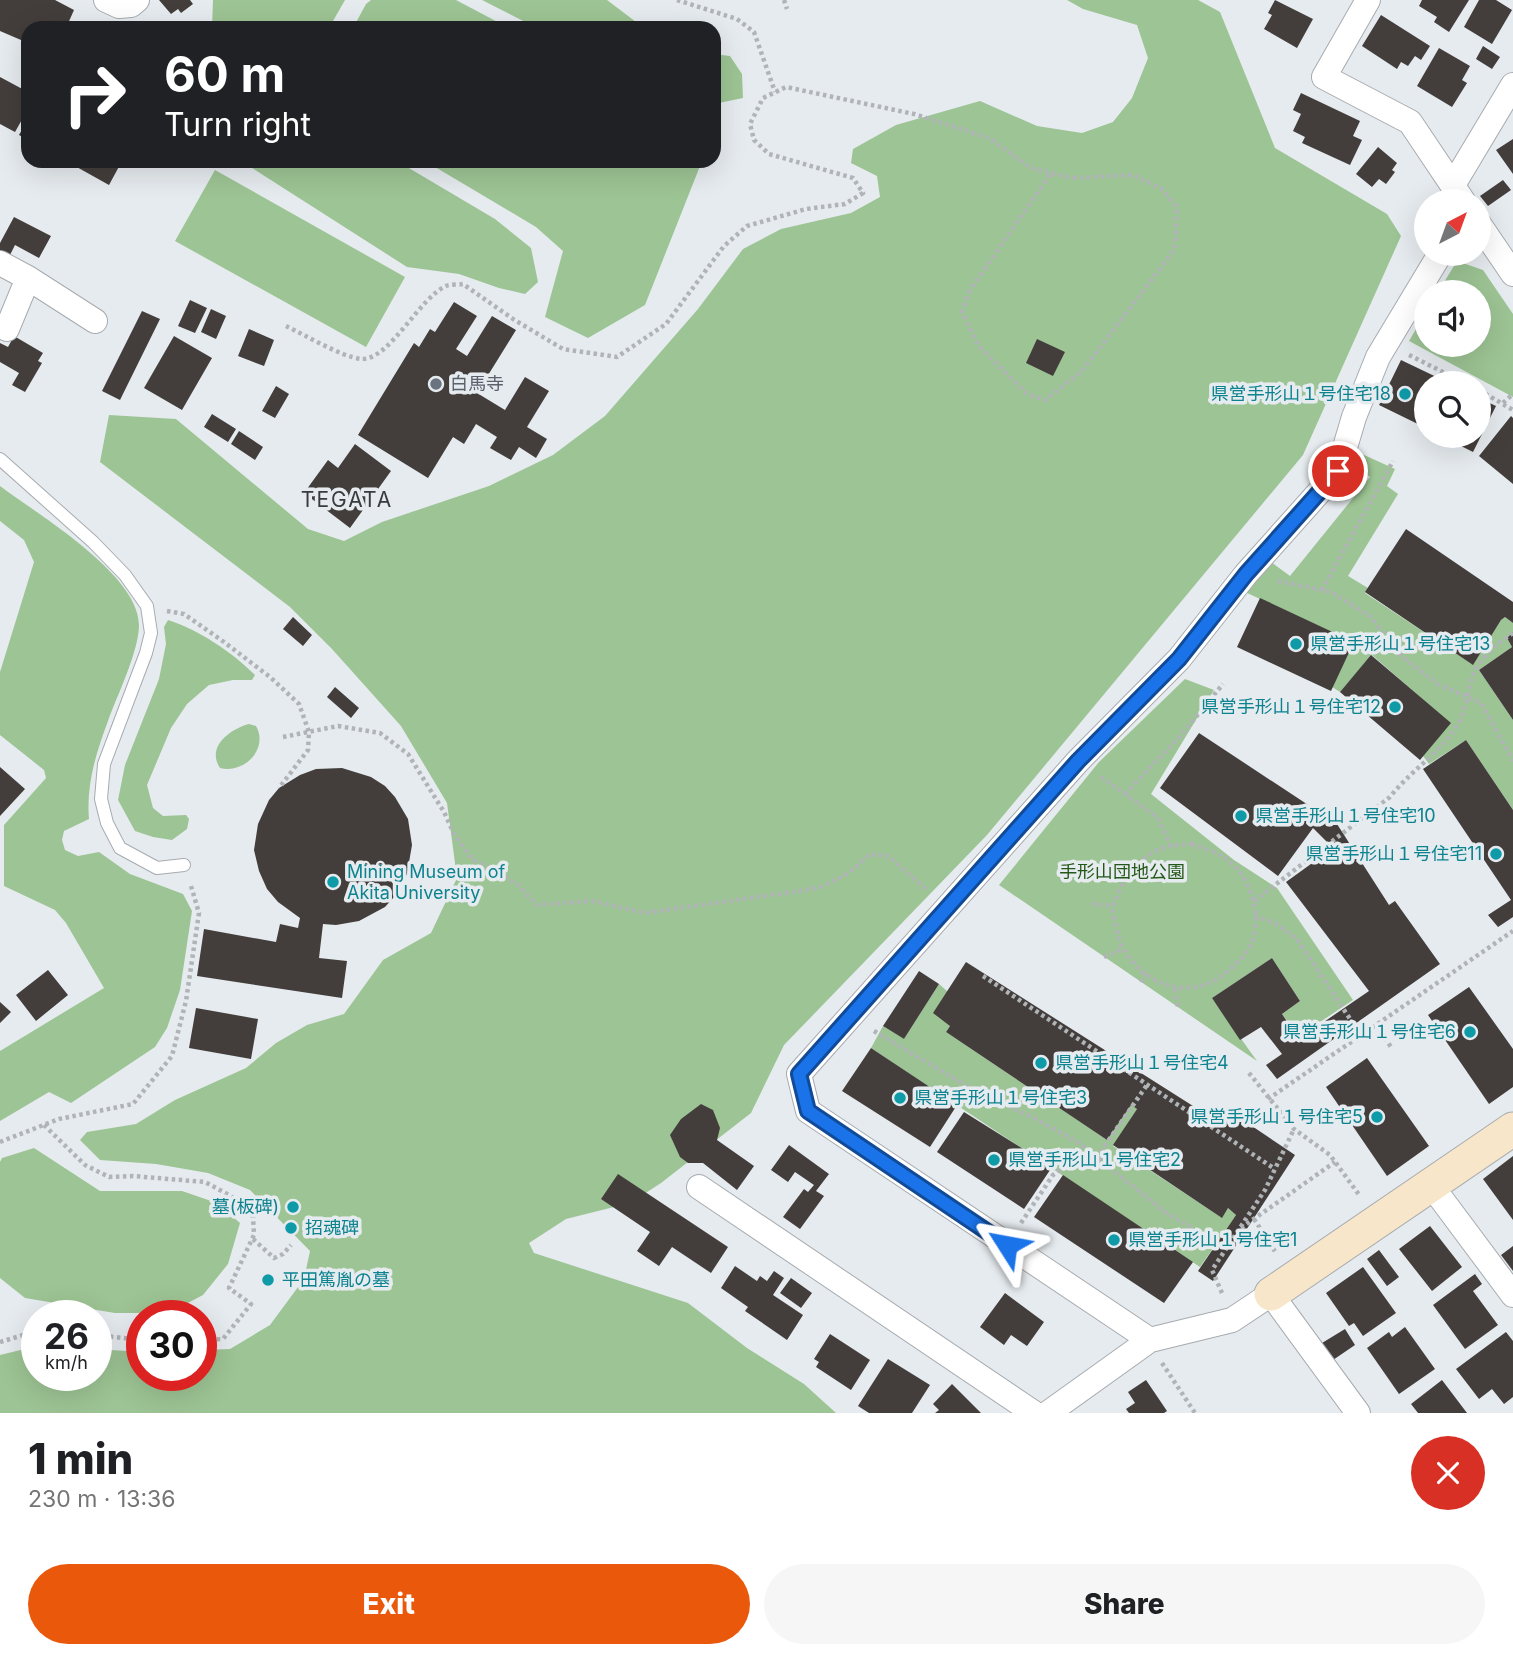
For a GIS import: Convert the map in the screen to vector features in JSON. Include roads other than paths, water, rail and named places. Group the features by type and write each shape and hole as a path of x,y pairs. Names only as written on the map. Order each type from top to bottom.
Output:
{"street":[{"path":"106,0 119,6 131,5 137,0"},
{"path":"1368,0 1324,77 1410,122 1453,189"},
{"path":"1462,189 1513,86"},
{"path":"1491,242 1513,274"},
{"path":"0,264 28,278 95,321"},
{"path":"1150,1340 808,1111 799,1074 1078,761 1179,659 1246,574 1338,471 1354,417 1386,344 1433,266"},
{"path":"7,329 28,278"},
{"path":"1048,1413 1150,1340 1232,1320 1513,1129"},
{"path":"1431,1185 1513,1295"},
{"path":"699,1187 1034,1413"},
{"path":"1271,1294 1358,1413"}],"lane":[{"path":"0,459 93,542 125,575 147,606 151,633 104,764 101,799 107,822 120,848 157,868 184,865"}],"place":[{"name":"白馬寺","path":"436,384"},
{"name":"県営手形山１号住宅18","path":"1405,394"},
{"name":"県営手形山１号住宅13","path":"1296,644"},
{"name":"県営手形山１号住宅12","path":"1395,707"},
{"name":"県営手形山１号住宅10","path":"1241,816"},
{"name":"県営手形山１号住宅11","path":"1496,854"},
{"name":"Mining Museum of Akita University","path":"333,882"},
{"name":"県営手形山１号住宅6","path":"1470,1032"},
{"name":"県営手形山１号住宅4","path":"1041,1063"},
{"name":"県営手形山１号住宅3","path":"900,1098"},
{"name":"県営手形山１号住宅5","path":"1377,1117"},
{"name":"県営手形山１号住宅2","path":"994,1160"},
{"name":"墓(板碑)","path":"293,1207"},
{"name":"招魂碑","path":"291,1228"},
{"name":"県営手形山１号住宅1","path":"1114,1240"},
{"name":"平田篤胤の墓","path":"268,1280"}],"district":[{"name":"TEGATA","path":"347,500"}],"park label":[{"name":"手形山団地公園","path":"1122,872"}]}
